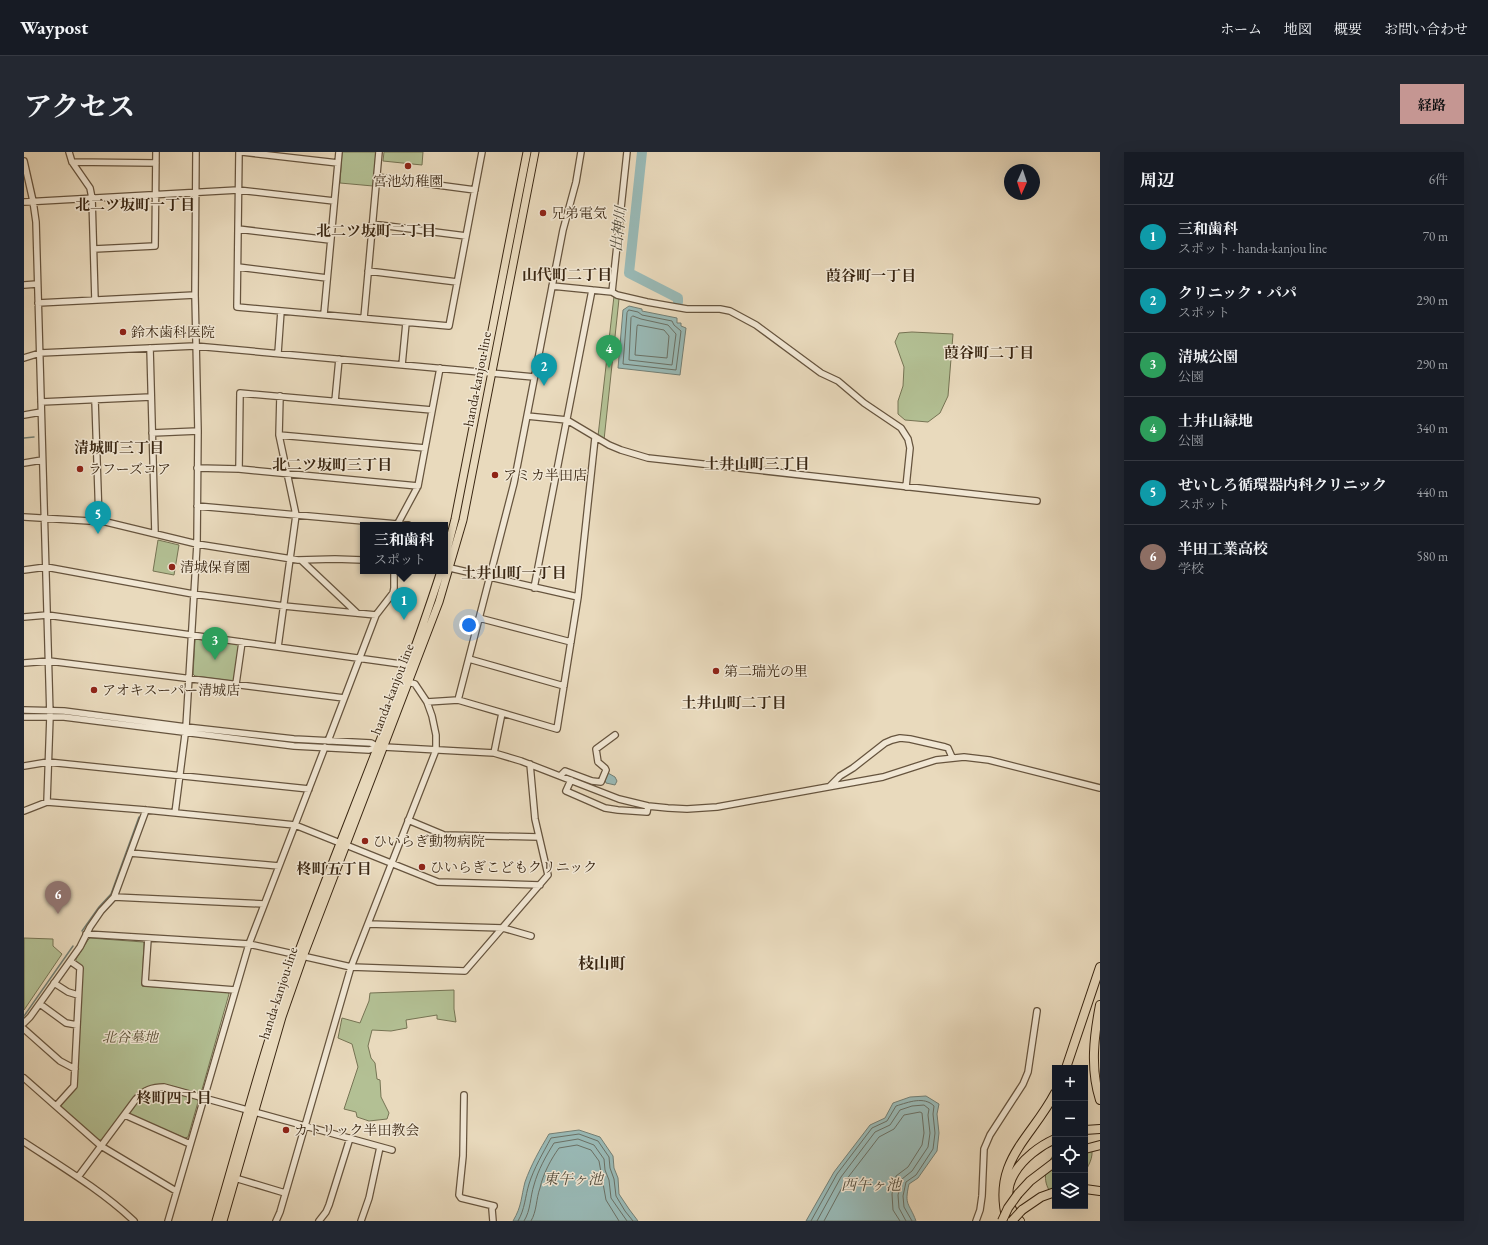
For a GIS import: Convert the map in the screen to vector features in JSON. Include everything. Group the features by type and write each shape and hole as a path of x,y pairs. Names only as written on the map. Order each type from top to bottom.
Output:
{"highway":[{"path":"1067,1065 1100,967"},
{"path":"1100,1005 1094,1062 1096,1084 1100,1100"},
{"path":"1007,1221 1002,1200 1008,1168 1021,1142 1052,1098"},
{"path":"1088,1130 1100,1129"},
{"path":"1020,1221 1014,1212 1010,1200 1010,1187 1014,1175 1022,1162 1028,1156 1035,1150 1052,1141"},
{"path":"1088,1148 1100,1145"},
{"path":"1002,1221 1008,1208 1018,1194 1030,1181 1052,1164"},
{"path":"1088,1189 1100,1191"},
{"path":"1012,1221 1022,1210 1042,1197 1052,1193"}],"main road":[{"name":"handa-kanjou line","path":"216,1221 282,1017 300,956 439,602 450,568 463,520 527,152"},
{"name":"handa-kanjou line","path":"448,546 488,373 535,152"},
{"name":"handa-kanjou line","path":"381,747 440,574"},
{"name":"handa-kanjou line","path":"223,1221 251,1111"}],"street":[{"path":"69,152 72,162 90,188 92,198 95,300"},
{"path":"94,249 155,246 156,152"},
{"path":"175,813 186,727 197,544 198,431 195,346 196,152"},
{"path":"239,152 237,307 448,326 482,152"},
{"path":"242,152 338,163"},
{"path":"324,314 339,152"},
{"path":"364,318 379,152"},
{"path":"458,700 514,483 563,230 576,182 581,152"},
{"path":"612,292 627,152"},
{"path":"24,161 34,201 36,222 50,713 48,802"},
{"path":"72,162 156,163"},
{"path":"377,177 475,190"},
{"path":"24,202 238,190 334,201"},
{"path":"372,224 466,236"},
{"path":"238,229 330,240"},
{"path":"238,267 327,278"},
{"path":"368,271 457,282"},
{"path":"24,285 37,284"},
{"path":"552,286 612,292 617,295 647,302 687,309 720,309 730,311 756,325 821,373 850,390 864,403 901,428 908,439 910,448 906,487"},
{"path":"534,588 592,290"},
{"path":"38,303 195,295"},
{"path":"278,353 281,311"},
{"path":"402,364 406,323"},
{"path":"24,358 40,353 195,346 534,377"},
{"path":"150,348 155,533"},
{"path":"335,401 339,359"},
{"path":"398,522 418,486 440,368"},
{"path":"238,469 240,393 432,410"},
{"path":"278,647 296,514 279,435 280,396"},
{"path":"41,402 151,397"},
{"path":"95,400 99,522"},
{"path":"24,415 41,412"},
{"path":"527,416 567,420 595,438 621,450 634,455 663,460 1037,501"},
{"path":"152,433 198,431"},
{"path":"279,435 425,448"},
{"path":"426,702 458,700 557,730 578,597 595,438"},
{"path":"24,463 42,460"},
{"path":"198,468 238,469 418,486"},
{"path":"197,506 296,514 363,522"},
{"path":"24,516 99,522 155,533 197,544 302,561 335,558 360,560"},
{"path":"302,561 357,613"},
{"path":"24,570 46,567 193,594 284,606 376,615"},
{"path":"450,568 578,597"},
{"path":"328,741 376,615 393,593 394,574"},
{"path":"24,618 47,615 408,665"},
{"path":"479,618 571,642"},
{"path":"236,684 242,642"},
{"path":"469,659 564,686"},
{"path":"24,663 48,661 344,698"},
{"path":"276,1221 351,967 436,750 436,735 432,716 426,702 415,684 408,682"},
{"path":"24,710 185,733 294,746 368,750 381,747 494,753 530,764 619,799 648,806 668,808 703,808 883,777 936,760 952,757 976,757 1100,788"},
{"path":"24,717 50,713 77,712 186,727 294,739 371,743 381,747"},
{"path":"494,753 502,713"},
{"path":"560,776 565,771 592,781 601,782 606,770 598,762 596,749 615,735"},
{"path":"830,786 840,776 853,768 880,746 896,739 910,739 945,747 950,752 952,757"},
{"path":"168,1221 249,944 325,747"},
{"path":"24,766 48,762 309,789"},
{"path":"86,934 249,944 351,967 465,971 548,875 535,819 530,764"},
{"path":"570,780 566,791 605,808 646,812 648,806"},
{"path":"24,811 48,802 295,825 438,882 540,885"},
{"path":"24,1023 40,1004 80,947 86,934 101,911 114,897 146,810"},
{"path":"408,820 444,835 539,837"},
{"path":"130,852 279,866"},
{"path":"114,897 264,904"},
{"path":"368,924 503,928 531,936"},
{"path":"148,938 145,983 235,990"},
{"path":"56,1106 74,1086 80,968 70,961"},
{"path":"54,983 68,992 78,995"},
{"path":"40,1004 66,1022 77,1025"},
{"path":"976,1221 980,1210 982,1196 984,1149 990,1135 1023,1084 1028,1072 1037,1011"},
{"path":"24,1029 60,1061 75,1069"},
{"path":"24,1078 101,1146 176,1191"},
{"path":"78,1177 124,1114 142,1093 148,1089 156,1087 164,1087 392,1150"},
{"path":"464,1095 463,1156 459,1195 461,1198 494,1206 492,1209 493,1221"},
{"path":"124,1114 190,1144"},
{"path":"318,1221 326,1212 329,1205 350,1138"},
{"path":"24,1142 108,1198 134,1221"},
{"path":"361,1221 370,1198 380,1147"},
{"path":"235,1178 285,1192"},
{"path":"124,1221 128,1216"}],"green space":[{"path":"342,152 376,152 373,186 340,183"},
{"path":"384,152 423,152 422,165 383,161"},
{"path":"614,296 619,299 604,440 598,436"},
{"path":"912,332 953,334 948,396 940,413 928,422 905,420 898,414 898,401 903,386 904,367 895,342 899,333"},
{"path":"158,540 179,545 174,575 153,571"},
{"path":"196,639 238,644 235,679 233,681 195,676 193,674"},
{"path":"24,938 53,939 53,946 62,954 24,1010"},
{"name":"北谷墓地","path":"90,938 143,942 142,986 228,992 229,994 201,1093 198,1094 167,1085 145,1088 138,1093 102,1140 99,1140 61,1107 61,1104 76,1087 82,966 76,962 76,959"},
{"path":"454,990 456,1022 437,1019 437,1015 406,1020 407,1028 391,1031 372,1030 368,1046 371,1058 375,1063 377,1079 380,1080 381,1097 389,1113 387,1119 369,1121 357,1117 356,1112 344,1109 358,1067 352,1044 338,1038 342,1018 360,1023 369,1001 370,993"},
{"path":"159,1090 197,1099 198,1102 188,1137 185,1138 131,1115 130,1112 142,1098 149,1093"},
{"path":"1088,1144 1090,1144 1092,1151 1088,1166"},
{"path":"1052,1158 1052,1190 1049,1190 1045,1176 1049,1162"}],"water":[{"path":"629,306 642,309 642,311 677,318 677,323 681,323 681,326 686,328 680,375 618,368 623,310"},
{"path":"608,773 615,777 617,781 615,785 606,783 604,777"},
{"name":"西午ヶ池","path":"926,1096 939,1104 937,1114 939,1133 937,1151 918,1178 909,1184 907,1200 916,1221 806,1221 834,1172 870,1125 885,1118 893,1103 910,1097"},
{"name":"東午ヶ池","path":"579,1130 600,1137 613,1156 614,1168 618,1178 619,1194 638,1221 513,1221 520,1206 527,1176 549,1134"}],"waterway":[{"name":"出神川","path":"642,152 629,273 678,298 678,302"},
{"path":"24,438 34,437"},
{"path":"82,931 99,907 111,894 139,817"},
{"path":"24,1016 73,946"}],"place":[{"name":"宮池幼稚園","path":"408,166"},
{"name":"兄弟電気","path":"543,213"},
{"name":"鈴木歯科医院","path":"123,332"},
{"name":"土井山緑地","path":"609,368"},
{"name":"クリニック・パパ","path":"544,386"},
{"name":"ラフーズコア","path":"80,469"},
{"name":"アミカ半田店","path":"495,475"},
{"name":"せいしろ循環器内科クリニック","path":"98,534"},
{"name":"清城保育園","path":"172,567"},
{"name":"三和歯科","path":"404,620"},
{"name":"清城公園","path":"215,660"},
{"name":"第二瑞光の里","path":"716,671"},
{"name":"アオキスーパー清城店","path":"94,690"},
{"name":"ひいらぎ動物病院","path":"365,841"},
{"name":"ひいらぎこどもクリニック","path":"422,867"},
{"name":"半田工業高校","path":"58,914"},
{"name":"カトリック半田教会","path":"286,1130"}],"district":[{"name":"北二ツ坂町一丁目","path":"135,204"},
{"name":"北二ツ坂町二丁目","path":"376,230"},
{"name":"山代町二丁目","path":"567,274"},
{"name":"葭谷町一丁目","path":"871,275"},
{"name":"葭谷町二丁目","path":"989,352"},
{"name":"清城町三丁目","path":"119,447"},
{"name":"土井山町三丁目","path":"757,463"},
{"name":"北二ツ坂町三丁目","path":"332,464"},
{"name":"土井山町一丁目","path":"514,572"},
{"name":"土井山町二丁目","path":"734,702"},
{"name":"柊町五丁目","path":"334,868"},
{"name":"枝山町","path":"602,963"},
{"name":"柊町四丁目","path":"174,1097"}]}
